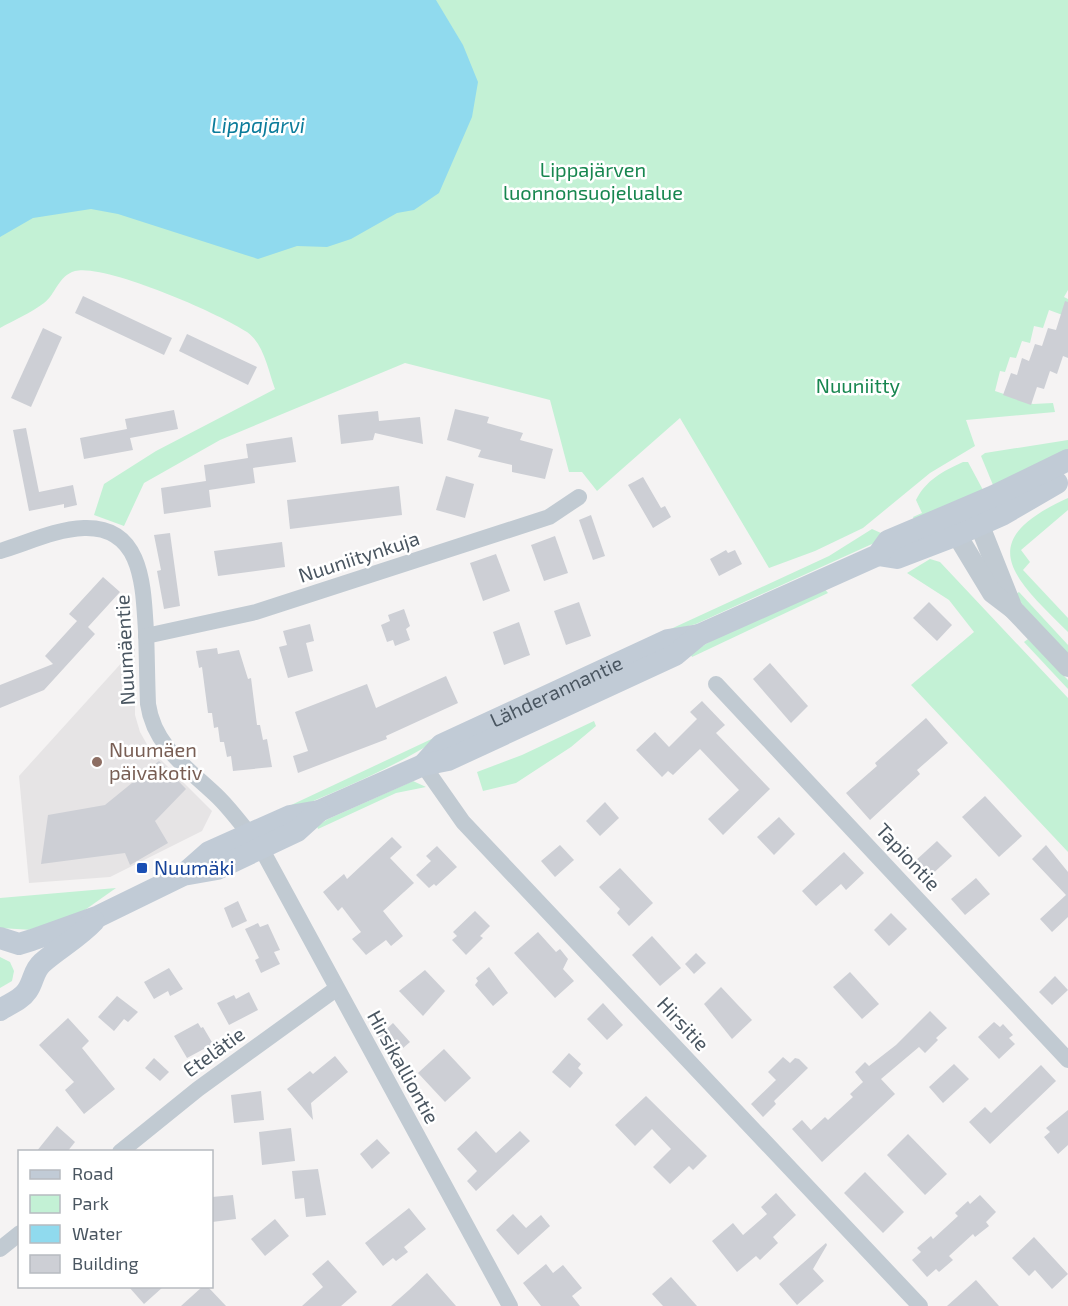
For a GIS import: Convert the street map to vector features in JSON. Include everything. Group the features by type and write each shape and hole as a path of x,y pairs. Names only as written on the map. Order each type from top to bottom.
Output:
{"main road":[{"name":"Lähderannantie","path":"976,516 1068,460"},
{"name":"Lähderannantie","path":"10,941 99,916 183,875 217,869 255,841 297,831 319,811 423,765 441,745 668,640 699,635 878,555 897,558 951,526 1068,477"},
{"name":"Lähderannantie","path":"33,972 81,935 99,916"},
{"path":"4,1006 27,991 33,972"}],"street":[{"name":"Nuuniitynkuja","path":"146,636 256,612 549,517 579,497"},
{"path":"976,516 1013,609"},
{"path":"951,526 992,593 1013,609 1068,667"},
{"name":"Nuumäentie","path":"0,551 64,531 85,528 103,530 127,546 141,573 150,722 170,752 221,800 255,841"},
{"name":"Tapiontie","path":"716,684 1068,1060"},
{"name":"Hirsitie","path":"423,765 463,822 920,1306"},
{"name":"Hirsikalliontie","path":"255,841 510,1306"},
{"path":"10,941 28,953 33,972"},
{"name":"Etelätie","path":"122,1150 198,1089 336,989"},
{"path":"0,1249 18,1235"}],"shaded area":[{"name":"Nuumäen päiväkotiv","path":"135,648 135,715 140,732 149,748 212,811 202,831 110,877 29,883 19,776"}],"green space":[{"path":"0,0 1068,0 1068,290 1064,297 1068,299 1068,317 1049,310 1043,328 1034,326 1030,343 1022,341 1016,358 1010,357 1005,372 1000,371 995,391 1033,404 1053,403 1055,412 966,420 975,446 930,473 863,528 815,551 769,568 680,418 597,491 582,472 569,472 550,400 405,363 220,440 144,483 124,526 94,515 104,484 156,451 275,389 258,343 247,332 189,303 110,275 90,271 69,273 44,303 0,328"},
{"path":"1068,440 1068,451 993,485 981,456 985,453"},
{"path":"963,462 968,462 983,490 915,522 913,517 922,513 916,500 920,493 942,473"},
{"path":"1068,498 1068,510 1021,550 1030,562 1023,570 1068,618 1068,632 1018,576 1011,560 1011,545 1020,529 1038,514"},
{"path":"872,529 881,533 883,539 696,624 662,633 829,556"},
{"path":"930,559 940,562 1068,698 1068,852 911,685 974,632 949,600 907,573"},
{"path":"824,588 828,593 692,657 690,653 734,628"},
{"path":"1019,592 1068,645 1068,655 1027,612 1016,594"},
{"path":"1028,639 1068,680 1068,689 1024,642"},
{"path":"594,721 596,726 571,747 516,783 483,791 477,772 522,755"},
{"path":"438,736 440,738 422,749 366,778 290,811 287,807"},
{"path":"413,781 426,787 396,793 318,829 317,826 328,819"},
{"path":"116,888 82,912 33,930 0,928 0,898"},
{"path":"0,957 10,962 14,971 12,981 0,988"}],"water":[{"name":"Lippajärvi","path":"0,0 436,0 463,45 478,82 472,117 439,193 414,210 397,213 351,239 327,247 297,246 258,259 118,214 91,209 33,218 0,237"}],"building":[{"path":"83,296 172,338 164,355 75,313"},
{"path":"1065,301 1068,302 1068,358 1063,356 1057,374 1050,371 1044,389 1037,387 1031,405 1003,395 1011,373 1017,375 1022,358 1029,361 1035,344 1042,346 1048,328 1056,330"},
{"path":"43,328 62,337 31,407 11,398"},
{"path":"187,334 257,367 248,385 179,351"},
{"path":"455,409 489,417 487,423 523,433 520,440 553,449 545,479 512,472 512,465 478,457 481,450 447,440"},
{"path":"174,410 178,429 130,438 133,450 84,459 80,438 127,429 125,419"},
{"path":"378,411 379,421 420,417 423,444 375,433 373,440 341,444 338,415"},
{"path":"26,428 39,492 73,485 77,505 64,508 64,504 29,511 13,430"},
{"path":"292,437 296,462 253,468 255,483 209,490 211,507 164,514 161,488 206,481 204,465 248,458 246,444"},
{"path":"446,476 474,484 465,518 436,510"},
{"path":"643,477 661,508 665,506 671,517 653,528 628,485"},
{"path":"399,486 402,515 290,529 287,500"},
{"path":"591,515 605,556 593,560 579,520"},
{"path":"170,533 180,606 164,609 157,571 161,570 154,535"},
{"path":"555,536 568,573 544,581 531,545"},
{"path":"282,542 285,567 218,576 214,551"},
{"path":"726,550 728,553 735,550 742,564 719,576 710,559"},
{"path":"496,554 510,591 483,601 470,563"},
{"path":"103,577 120,592 88,627 95,634 44,690 0,708 0,685 53,664 45,656 77,621 69,614"},
{"path":"579,602 591,636 566,645 554,611"},
{"path":"929,602 952,625 937,641 913,618"},
{"path":"404,609 410,626 406,629 410,640 395,646 393,640 387,642 381,625 390,621 388,615"},
{"path":"519,622 530,655 504,665 493,632"},
{"path":"310,624 314,641 306,643 313,671 288,678 279,647 287,645 283,631"},
{"path":"217,648 218,654 239,650 248,679 251,678 257,725 260,725 263,740 267,739 272,767 233,771 231,756 227,757 224,742 220,742 218,727 214,728 212,713 208,713 202,667 199,668 196,651"},
{"path":"770,663 808,706 791,723 753,679"},
{"path":"446,676 458,703 386,736 387,739 298,773 293,756 308,751 295,712 367,684 376,708"},
{"path":"702,701 725,725 716,733 770,789 723,835 708,819 739,790 700,749 673,775 668,771 662,777 636,750 655,732 669,747 697,719 690,712"},
{"path":"926,718 948,743 917,770 920,774 870,820 846,793 877,766 875,763"},
{"path":"159,761 186,789 155,821 168,843 130,865 125,853 41,864 48,815 105,805"},
{"path":"985,796 1022,836 999,857 962,817"},
{"path":"605,802 619,818 600,836 586,821"},
{"path":"779,817 795,834 774,855 757,837"},
{"path":"392,837 402,847 390,858 414,883 383,911 403,936 391,946 386,940 366,955 352,939 361,932 342,907 338,911 323,892 344,874 347,879"},
{"path":"937,841 952,856 929,877 914,862"},
{"path":"560,845 574,860 555,877 541,861"},
{"path":"1046,845 1068,872 1068,917 1052,932 1040,919 1066,895 1032,859"},
{"path":"437,846 457,867 436,886 434,884 429,888 416,875 431,861 426,856"},
{"path":"844,852 864,873 846,890 841,884 816,906 802,891"},
{"path":"620,868 653,903 629,926 617,913 620,909 599,887"},
{"path":"976,878 990,894 965,915 951,899"},
{"path":"238,901 247,921 232,928 224,908"},
{"path":"475,911 490,926 480,936 483,938 466,955 452,940 457,936 453,932"},
{"path":"891,913 907,929 889,946 874,930"},
{"path":"258,923 260,927 268,924 280,950 274,952 280,964 261,973 255,960 259,958 245,929"},
{"path":"538,932 556,952 560,949 568,959 563,969 574,981 555,998 514,953"},
{"path":"652,936 681,968 660,986 632,955"},
{"path":"696,953 706,963 694,974 685,964"},
{"path":"489,967 508,993 493,1006 475,985 478,981 476,978"},
{"path":"169,968 183,989 170,996 168,991 154,999 144,982"},
{"path":"425,970 445,991 423,1016 399,991"},
{"path":"850,972 879,1004 862,1019 833,987"},
{"path":"1055,976 1068,990 1052,1005 1039,992"},
{"path":"721,987 752,1020 732,1039 704,1004"},
{"path":"249,992 258,1010 229,1025 217,1003 234,995 236,999"},
{"path":"117,996 138,1012 128,1022 124,1019 114,1031 98,1017"},
{"path":"603,1003 623,1025 607,1040 587,1019"},
{"path":"930,1011 947,1028 925,1053 919,1047 881,1079 895,1094 822,1162 792,1129 802,1120 811,1130 825,1117 828,1120 853,1097 850,1094 863,1082 855,1072 865,1062 869,1066 896,1045"},
{"path":"68,1018 89,1041 82,1048 115,1089 84,1114 65,1090 74,1082 39,1045"},
{"path":"994,1022 1000,1027 1003,1024 1013,1035 1009,1038 1015,1044 999,1059 978,1037"},
{"path":"198,1023 213,1044 187,1058 174,1036"},
{"path":"393,1023 410,1042 395,1055 378,1037"},
{"path":"444,1049 471,1078 445,1102 418,1073"},
{"path":"569,1053 581,1064 578,1068 583,1073 570,1088 552,1072"},
{"path":"335,1056 348,1072 311,1103 313,1120 287,1089 310,1071 313,1074"},
{"path":"783,1057 790,1063 795,1058 799,1059 808,1068 774,1101 776,1104 763,1117 751,1104 776,1080 768,1072"},
{"path":"154,1058 169,1072 160,1081 145,1068"},
{"path":"954,1064 969,1079 943,1103 929,1087"},
{"path":"1041,1065 1056,1081 990,1144 969,1122 985,1107 991,1113"},
{"path":"261,1091 264,1120 234,1123 231,1095"},
{"path":"646,1096 707,1156 693,1170 689,1166 670,1184 653,1167 671,1149 652,1129 635,1146 615,1125"},
{"path":"1068,1110 1068,1145 1058,1154 1044,1137 1050,1132 1046,1128"},
{"path":"57,1126 75,1142 69,1150 38,1150"},
{"path":"291,1128 295,1161 262,1165 259,1132"},
{"path":"476,1131 496,1153 520,1131 530,1141 476,1191 467,1181 477,1171 457,1149"},
{"path":"908,1134 947,1174 925,1195 887,1155"},
{"path":"377,1139 390,1153 372,1169 360,1154"},
{"path":"318,1169 326,1215 306,1217 304,1198 295,1199 292,1171"},
{"path":"865,1172 904,1212 883,1233 844,1193"},
{"path":"776,1193 796,1215 773,1237 778,1243 760,1260 756,1256 737,1272 712,1241 733,1223 743,1235 767,1214 761,1207"},
{"path":"233,1195 236,1219 213,1222 213,1197"},
{"path":"980,1195 996,1212 986,1222 989,1226 975,1237 973,1234 949,1256 953,1260 939,1272 936,1269 927,1277 912,1260 921,1252 917,1248 931,1236 933,1239 958,1216 955,1213 968,1201 970,1204"},
{"path":"409,1208 426,1229 404,1247 408,1252 396,1261 393,1258 383,1266 365,1243"},
{"path":"513,1214 526,1228 541,1215 550,1226 518,1255 496,1230"},
{"path":"275,1219 289,1236 265,1256 251,1239"},
{"path":"1034,1237 1068,1274 1052,1289 1035,1270 1029,1276 1012,1258"},
{"path":"826,1243 813,1269 824,1281 797,1305 779,1284"},
{"path":"328,1260 357,1292 341,1306 302,1306 323,1287 312,1274"},
{"path":"546,1264 553,1273 563,1265 582,1288 572,1296 580,1306 541,1306 523,1283"},
{"path":"427,1273 456,1306 391,1306 409,1290"},
{"path":"671,1277 697,1306 663,1306 652,1294"},
{"path":"976,1280 999,1306 947,1306"},
{"path":"130,1288 162,1288 144,1304"},
{"path":"201,1288 209,1288 226,1306 181,1306"}],"place":[{"name":"Nuumäen päiväkotiv","path":"97,762"},
{"name":"Nuumäki","path":"142,868"}],"park label":[{"name":"Lippajärven luonnonsuojelualue","path":"593,182"},
{"name":"Nuuniitty","path":"858,386"}]}
